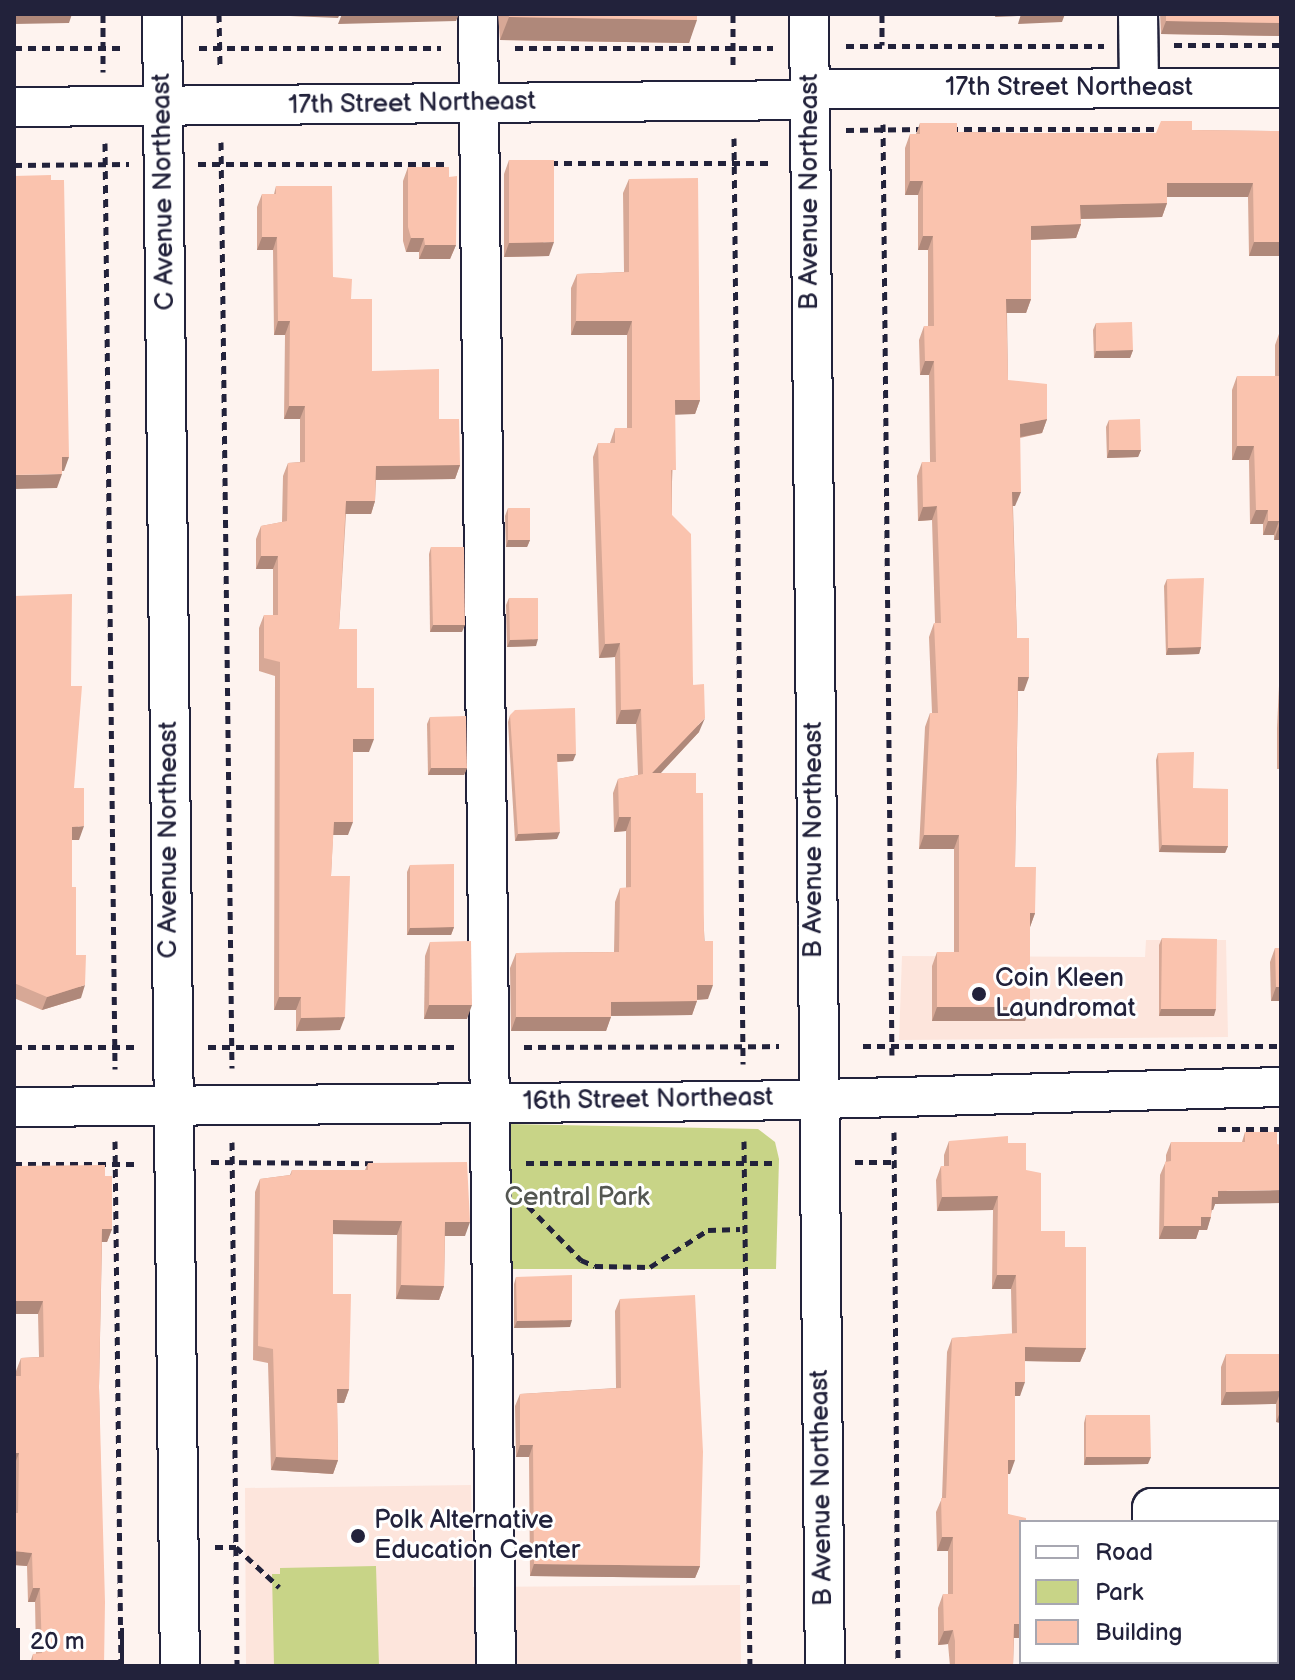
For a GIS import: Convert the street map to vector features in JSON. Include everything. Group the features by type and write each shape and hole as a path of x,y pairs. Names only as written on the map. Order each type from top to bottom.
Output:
{"street":[{"name":"C Avenue Northeast","path":"162,14 171,1105 180,1666"},
{"path":"478,14 486,1103 496,1666"},
{"name":"B Avenue Northeast","path":"809,14 816,1096 825,1666"},
{"path":"1138,30 1139,87"},
{"name":"17th Street Northeast","path":"14,107 479,103 1139,87 1281,88"},
{"name":"16th Street Northeast","path":"14,1107 486,1103 1281,1087"},
{"path":"1152,1520 1152,1508 1281,1508"}],"path":[{"path":"103,14 103,73"},
{"path":"219,14 220,73"},
{"path":"733,14 733,71"},
{"path":"882,14 882,54"},
{"path":"845,46 1138,30 1281,45"},
{"path":"14,48 138,48"},
{"path":"883,129 892,1055"},
{"path":"845,130 931,129"},
{"path":"947,129 1170,129"},
{"path":"733,136 743,1069"},
{"path":"105,140 115,1070"},
{"path":"221,141 232,1071"},
{"path":"14,165 138,164"},
{"path":"14,1047 143,1046"},
{"path":"863,1046 1281,1046"},
{"path":"893,1123 898,1666"},
{"path":"115,1140 121,1666"},
{"path":"744,1141 750,1666"},
{"path":"232,1142 237,1666"},
{"path":"203,1162 375,1163"},
{"path":"854,1162 894,1162"},
{"path":"487,1163 777,1163"},
{"path":"14,1164 145,1164"},
{"path":"525,1202 581,1260 595,1266 650,1267 708,1230 740,1229"},
{"path":"178,1549 236,1547 279,1587"}],"shaded area":[{"path":"1146,940 1226,940 1228,1037 899,1040 902,956 1145,957"},
{"name":"Polk Alternative Education Center","path":"471,1485 473,1587 740,1585 741,1666 246,1666 245,1488"}],"green space":[{"name":"Central Park","path":"505,1124 758,1129 775,1142 779,1159 776,1269 502,1269"},
{"path":"376,1566 379,1666 274,1666 272,1574 280,1574 280,1568"}],"building":[{"path":"508,14 697,14 697,20 509,17"},
{"path":"1166,14 1281,14 1281,23 1166,21"},
{"path":"1161,121 1192,121 1192,130 1281,131 1281,242 1254,242 1253,183 1167,183 1167,203 1080,205 1081,224 1031,226 1031,299 1006,299 1008,380 1047,384 1047,419 1020,424 1021,492 1012,492 1017,638 1029,638 1029,677 1018,677 1015,867 1036,867 1035,913 1030,913 1030,1007 937,1007 937,952 959,952 959,835 924,835 930,713 938,713 934,623 941,623 937,506 923,507 922,462 936,462 934,361 925,361 924,326 934,326 933,236 923,236 923,181 910,181 910,134 920,134 920,123 957,123 957,132 1156,133"},
{"path":"509,160 554,160 554,242 509,243"},
{"path":"408,167 449,167 449,177 457,176 456,245 425,245 424,238 411,238 408,227"},
{"path":"51,175 51,180 64,180 69,457 62,457 62,474 14,475 14,176"},
{"path":"698,178 700,400 675,400 676,470 671,470 672,515 691,534 693,685 704,684 705,718 652,773 696,773 696,793 703,793 704,941 713,941 713,985 697,985 697,1001 611,1002 611,1017 516,1017 516,953 619,952 620,888 631,887 631,817 619,817 618,779 643,774 641,709 621,710 620,643 605,644 598,443 615,443 615,428 632,428 632,321 576,321 577,274 629,272 629,179"},
{"path":"276,186 332,186 333,277 352,279 351,299 372,299 372,371 439,369 439,419 459,419 460,465 376,466 375,501 346,501 339,629 357,629 357,688 374,688 374,739 353,739 353,822 334,822 331,876 350,876 345,1017 301,1018 301,997 279,997 280,662 264,658 264,615 278,615 278,556 261,556 261,526 287,521 288,463 305,462 305,406 289,406 290,321 278,321 277,237 262,237 262,194 276,194"},
{"path":"1132,322 1133,350 1096,351 1096,323"},
{"path":"1280,331 1281,526 1279,526 1279,521 1268,521 1268,510 1256,510 1254,446 1237,446 1237,376 1280,376"},
{"path":"1140,419 1141,450 1109,450 1109,420"},
{"path":"508,508 530,508 530,540 508,540"},
{"path":"431,547 464,547 465,625 433,625"},
{"path":"1204,578 1201,647 1168,648 1167,579"},
{"path":"72,594 71,686 82,686 74,788 84,788 84,826 72,827 72,887 76,887 76,955 86,955 85,985 47,997 14,983 14,596"},
{"path":"509,598 538,598 538,639 510,640"},
{"path":"575,708 576,754 557,754 560,832 518,834 510,715 515,710"},
{"path":"466,716 467,768 431,768 430,717"},
{"path":"1194,752 1193,788 1228,789 1228,846 1162,845 1158,753"},
{"path":"454,864 454,927 410,928 410,865"},
{"path":"1162,938 1217,939 1216,1009 1161,1009"},
{"path":"471,941 472,1005 429,1005 430,942"},
{"path":"1275,948 1281,948 1281,987 1276,987"},
{"path":"1245,1132 1277,1132 1277,1144 1281,1145 1281,1190 1218,1191 1218,1197 1212,1197 1211,1217 1201,1217 1201,1226 1164,1226 1165,1162 1171,1161 1171,1142 1245,1142"},
{"path":"1008,1136 1008,1143 1026,1143 1026,1170 1041,1173 1041,1231 1065,1231 1065,1247 1086,1247 1086,1348 1025,1347 1025,1382 1015,1382 1015,1460 1008,1460 1008,1514 1026,1520 1019,1520 1019,1624 1014,1624 1013,1666 955,1666 953,1630 944,1631 943,1594 953,1594 953,1537 942,1537 941,1498 946,1498 952,1338 1017,1333 1016,1275 997,1275 998,1196 942,1197 941,1166 949,1166 949,1141"},
{"path":"467,1162 470,1222 445,1222 444,1286 401,1285 402,1221 333,1220 333,1294 351,1294 349,1389 337,1389 338,1460 276,1457 273,1349 258,1346 260,1179 291,1175 292,1170 368,1170 368,1163"},
{"path":"105,1165 105,1176 112,1176 112,1229 102,1229 99,1387 104,1666 33,1666 33,1654 42,1653 40,1588 33,1588 32,1553 14,1551 19,1453 14,1453 14,1376 21,1376 21,1358 44,1357 43,1301 15,1301 14,1166"},
{"path":"572,1275 572,1320 517,1321 516,1277"},
{"path":"695,1295 703,1452 700,1566 534,1564 533,1445 520,1445 520,1394 621,1388 620,1299"},
{"path":"1226,1354 1281,1354 1281,1391 1226,1392"},
{"path":"1086,1415 1150,1415 1151,1457 1086,1457"},
{"path":"1279,1652 1281,1666 1209,1666 1279,1664"}],"place":[{"name":"Coin Kleen Laundromat","path":"979,994"},
{"name":"Polk Alternative Education Center","path":"358,1536"}]}
